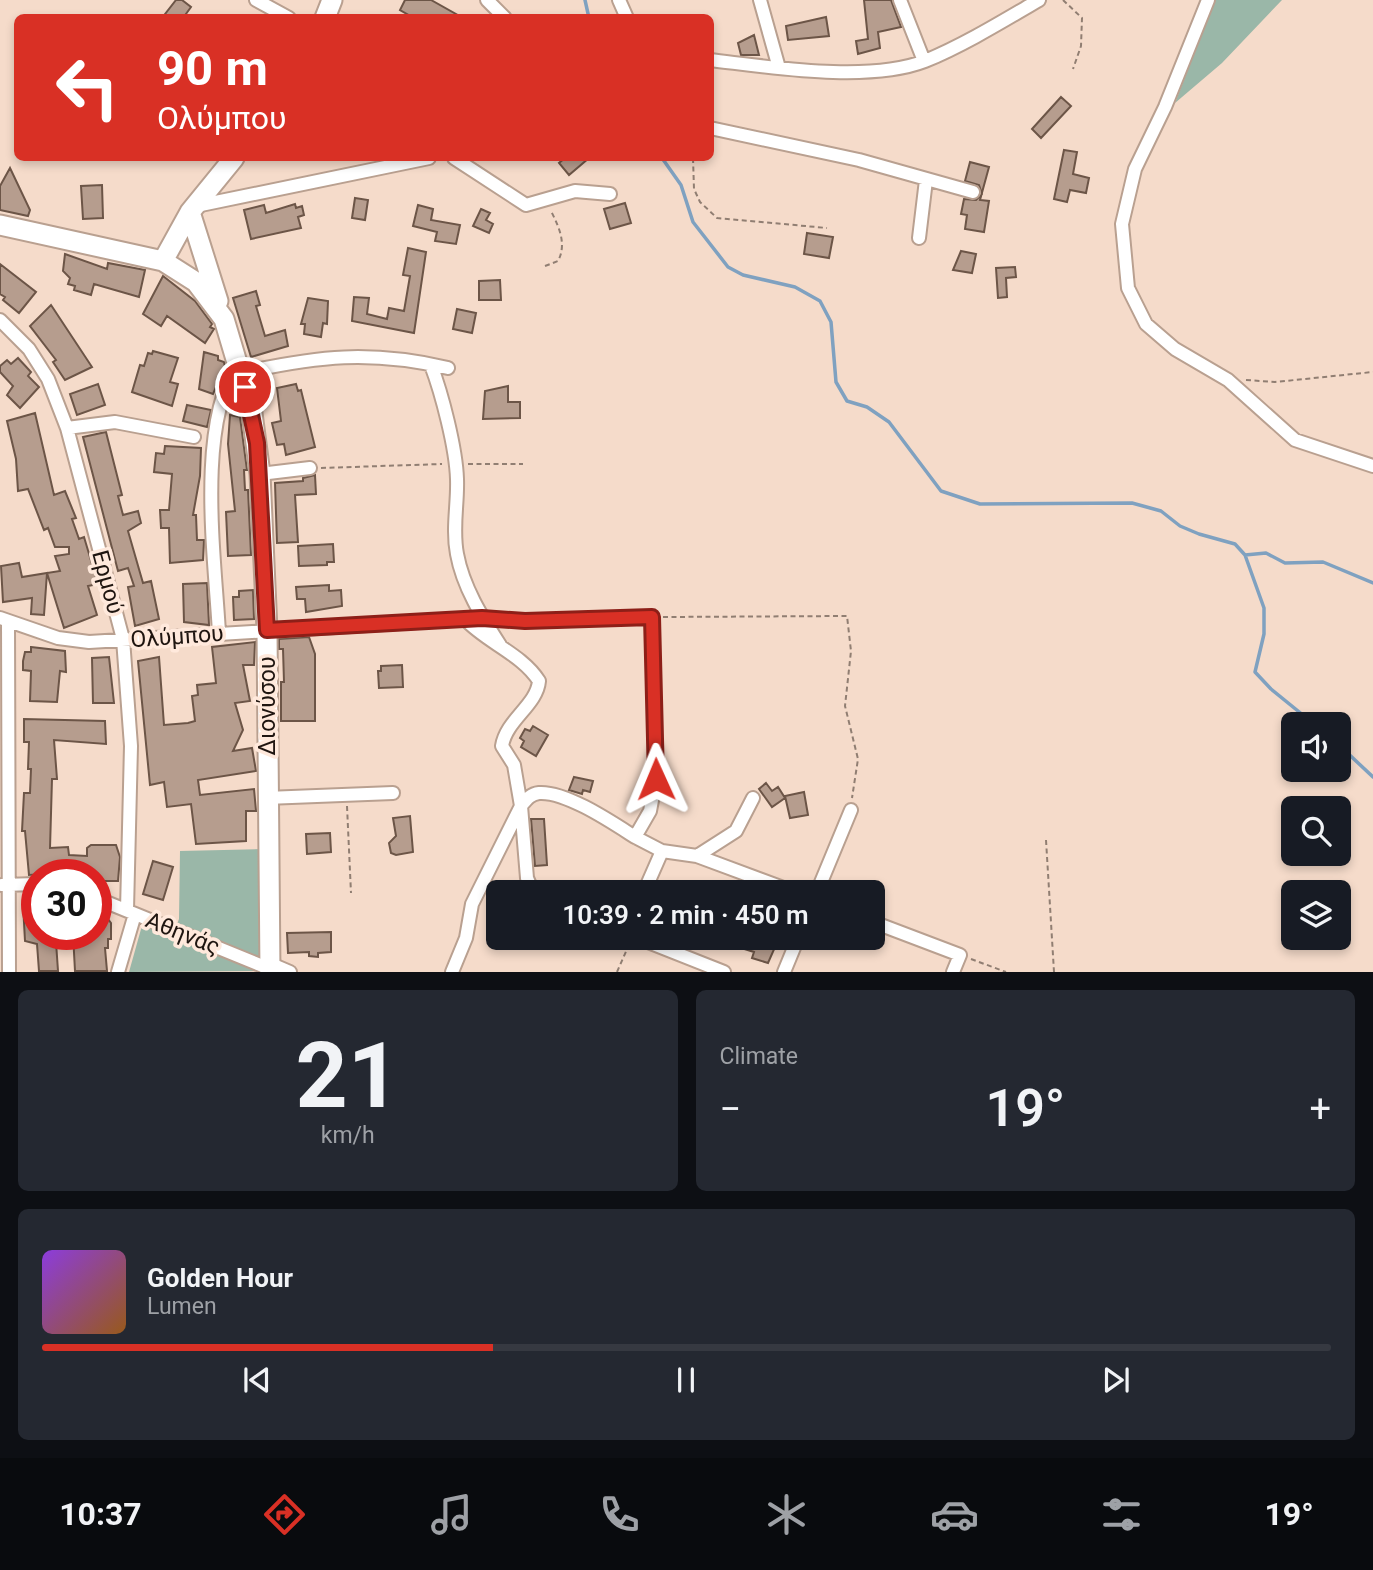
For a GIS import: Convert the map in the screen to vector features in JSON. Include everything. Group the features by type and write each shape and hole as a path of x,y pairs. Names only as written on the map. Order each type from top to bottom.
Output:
{"street":[{"path":"256,0 282,14"},
{"path":"487,0 501,14"},
{"path":"760,0 779,68"},
{"path":"900,0 924,61"},
{"path":"714,60 779,68 876,71 924,61 1039,0"},
{"path":"1208,0 1165,107 1135,169 1122,224 1128,288 1146,324 1175,349 1228,380 1295,440 1373,466"},
{"path":"714,129 859,160 973,192"},
{"path":"163,261 193,209 231,161"},
{"path":"193,209 415,161"},
{"path":"459,161 526,205 575,191 610,194"},
{"path":"919,238 926,180"},
{"path":"193,209 224,319"},
{"name":"Διονύσου","path":"0,225 163,261 196,282 224,319 256,435 260,474 267,630 266,798 270,968"},
{"name":"Ερμού","path":"0,320 39,362 66,428 123,639 131,746 131,912 118,971"},
{"path":"219,633 212,487 214,441 224,389 239,368 354,356 447,369"},
{"path":"431,365 440,387 456,464 454,527 457,557 482,618 502,648"},
{"path":"66,428 115,422 194,437"},
{"path":"260,474 310,468"},
{"path":"635,836 650,811 656,779 652,617"},
{"name":"Ολύμπου","path":"4,619 58,638 89,642 482,618 525,621 652,617"},
{"path":"4,619 4,885 9,971"},
{"path":"465,619 478,633 502,648 539,681 537,692 503,738 505,753 514,765 528,880"},
{"path":"266,798 393,793"},
{"path":"453,971 466,938 472,904 521,806 528,797 541,793 583,806 662,851 697,856 762,880"},
{"path":"697,856 736,831 753,798"},
{"path":"822,880 851,810"},
{"path":"649,880 662,851"},
{"name":"Αθηνάς","path":"112,904 270,968 290,971"},
{"path":"885,927 960,955 954,971"},
{"path":"668,950 723,971"},
{"path":"784,971 793,950"}],"path":[{"path":"1063,0 1082,18 1081,46 1073,69"},
{"path":"693,161 694,189 700,202 717,218 827,228"},
{"path":"545,201 562,240 558,261 545,266"},
{"path":"1228,380 1275,382 1362,371 1373,372"},
{"path":"310,468 523,464"},
{"path":"652,617 847,616 852,651 845,706 858,760 851,810"},
{"path":"346,795 351,893"},
{"path":"1046,840 1054,971"},
{"path":"617,971 629,950"},
{"path":"960,955 1006,971"}],"green space":[{"path":"1215,0 1282,0 1222,63 1175,103"},
{"path":"262,849 265,971 129,972 143,922 174,933 179,919 180,851"}],"building":[{"path":"176,0 182,0 191,7 186,14 165,14"},
{"path":"405,0 431,0 456,14 407,14 400,10"},
{"path":"864,0 891,0 901,27 878,32 880,48 858,54 856,41 868,39"},
{"path":"826,17 829,36 788,40 786,26"},
{"path":"754,35 759,55 741,55 738,43"},
{"path":"1061,97 1071,106 1041,138 1032,129"},
{"path":"1064,150 1077,152 1073,174 1089,178 1086,193 1070,190 1067,202 1054,199"},
{"path":"561,161 585,161 569,175 559,163"},
{"path":"970,162 989,167 982,193 979,185 965,181"},
{"path":"10,168 30,210 28,216 0,210 0,186"},
{"path":"102,185 103,218 83,219 81,186"},
{"path":"982,194 980,200 989,201 984,232 965,229 967,215 961,214 964,199 976,200"},
{"path":"355,198 368,200 365,220 352,218"},
{"path":"625,203 631,223 610,229 604,209"},
{"path":"295,204 296,208 302,206 304,215 298,217 301,228 251,239 244,210 264,205 266,213"},
{"path":"418,205 433,209 431,220 460,225 456,244 435,241 437,232 413,226"},
{"path":"481,209 490,213 486,220 493,224 489,233 473,226"},
{"path":"807,233 833,237 829,258 804,254"},
{"path":"408,248 426,252 414,333 352,321 354,297 369,298 367,314 387,319 389,308 404,311 410,276 403,275"},
{"path":"961,251 976,254 972,273 953,270"},
{"path":"65,254 107,269 108,263 145,270 139,297 94,284 91,295 74,290 75,286 68,284 70,278 63,271"},
{"path":"0,264 36,292 19,313 3,300 5,297 0,294"},
{"path":"1015,267 1016,277 1006,278 1007,297 998,298 996,268"},
{"path":"163,276 195,301 212,324 210,327 214,329 205,343 167,316 161,326 143,314"},
{"path":"500,280 501,300 479,300 479,281"},
{"path":"256,291 260,305 256,306 265,336 285,330 288,346 251,357 233,298"},
{"path":"308,298 328,301 327,324 323,323 321,337 304,334 305,324 301,324"},
{"path":"51,305 92,367 65,380 53,362 56,360 30,326"},
{"path":"457,309 476,313 472,333 453,329"},
{"path":"153,351 178,358 170,382 178,384 172,406 132,392 140,365 144,366 148,353 152,354"},
{"path":"204,352 218,356 218,360 224,362 225,367 213,394 199,389"},
{"path":"18,358 31,372 28,376 39,387 20,408 7,395 13,386 0,372 0,366 7,360 11,364"},
{"path":"98,384 105,405 77,415 70,394"},
{"path":"296,384 298,391 301,390 315,447 286,455 284,444 277,445 272,423 281,421 277,388"},
{"path":"508,386 508,402 520,402 520,418 483,419 485,391"},
{"path":"187,405 211,410 207,427 183,421"},
{"path":"35,413 54,495 65,491 76,518 72,519 79,539 84,537 98,584 88,586 97,615 64,628 47,573 60,571 55,556 69,554 69,547 55,547 48,528 44,530 28,489 18,491 16,459 7,421"},
{"path":"230,415 240,417 247,470 244,470 245,490 248,490 251,555 228,556 226,512 235,511 228,444"},
{"path":"106,432 122,495 118,496 123,515 138,511 141,523 128,531 143,583 151,581 159,619 135,626 128,587 134,586 128,568 118,571 83,437"},
{"path":"165,446 201,448 200,476 193,515 196,515 197,540 204,540 203,560 170,563 169,528 161,528 160,510 169,510 172,474 154,472 156,453 164,454"},
{"path":"315,475 316,494 295,495 298,542 277,543 275,483 303,481 303,478"},
{"path":"333,544 334,562 327,562 327,565 299,566 298,546"},
{"path":"19,563 22,577 47,573 44,615 31,614 32,598 3,602 1,566"},
{"path":"207,583 209,625 184,622 183,584"},
{"path":"329,585 329,591 341,590 342,606 306,612 305,599 297,599 296,587"},
{"path":"253,590 254,619 234,620 233,597 239,597 239,591"},
{"path":"309,637 315,654 315,721 281,721 281,682 284,682 283,649 279,649 279,639"},
{"path":"255,642 254,665 243,665 250,701 235,703 243,730 233,751 252,748 256,771 198,780 200,795 254,789 256,811 246,811 246,841 196,844 191,804 167,807 164,782 150,785 138,661 159,657 164,725 188,723 195,721 192,696 198,695 197,685 216,683 212,647"},
{"path":"31,647 65,651 66,672 60,671 57,702 30,701 31,671 23,670 23,661 25,652 31,652"},
{"path":"109,657 114,703 93,703 92,658"},
{"path":"402,665 403,687 379,688 378,671 381,671 381,666"},
{"path":"24,719 105,721 106,744 54,740 57,779 52,779 50,848 68,847 69,855 87,856 87,848 91,845 116,845 120,857 118,881 112,881 112,859 28,859 25,831 22,831 24,793 30,793 31,769 28,769 29,742 24,742"},
{"path":"533,726 548,735 536,756 521,747 524,741 520,738 525,729 530,731"},
{"path":"574,777 593,781 590,792 583,790 582,794 569,790"},
{"path":"766,783 772,791 778,787 785,798 772,807 759,789"},
{"path":"804,792 808,815 790,818 785,796"},
{"path":"410,816 413,852 396,855 391,853 389,843 396,836 393,818"},
{"path":"531,819 544,819 547,865 535,866"},
{"path":"330,833 331,852 307,854 306,834"},
{"path":"153,861 173,867 163,900 143,894"},
{"path":"331,932 331,952 318,953 318,957 309,956 309,952 288,953 287,933"},
{"path":"37,950 57,950 58,971 39,971"},
{"path":"74,950 105,950 107,971 75,971"},
{"path":"748,950 774,950 768,963 752,958 754,952"}],"waterway":[{"path":"585,0 588,14"},
{"path":"664,161 681,185 693,222 728,267 743,275 795,287 820,301 831,322 836,382 847,401 867,407 889,422 941,491 980,504 1132,503 1161,511 1180,526 1199,534 1235,544 1245,555 1264,608 1264,634 1255,672 1299,712"},
{"path":"1245,555 1266,553 1285,563 1323,562 1373,583"},
{"path":"1351,756 1373,777"}],"route":[{"path":"245,387 257,443 260,474 267,630 482,618 525,621 652,617 656,779"}]}
